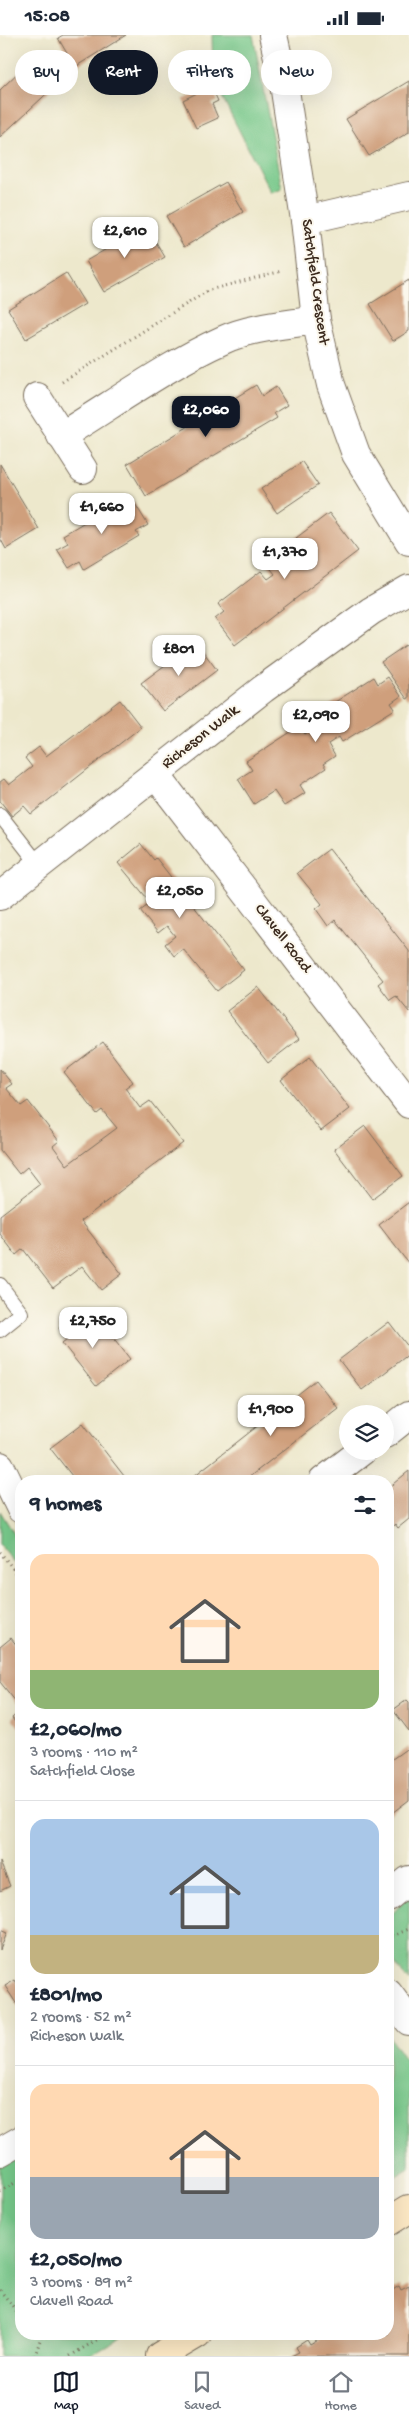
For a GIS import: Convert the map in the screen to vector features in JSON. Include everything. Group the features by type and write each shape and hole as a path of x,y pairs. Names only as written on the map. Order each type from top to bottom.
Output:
{"street":[{"name":"Satchfield Crescent","path":"272,35 284,84 305,220 316,320 331,385 356,453 409,541"},
{"path":"305,220 409,196"},
{"path":"61,436 182,361 224,339 250,331 316,320"},
{"path":"38,397 83,469"},
{"name":"Richeson Walk","path":"0,896 294,667 371,611 409,589"},
{"name":"Clavell Road","path":"155,774 409,1104"},
{"path":"394,1427 409,1415"},
{"path":"331,1475 350,1460"},
{"path":"0,1466 15,1497"},
{"path":"394,1892 409,1880"},
{"path":"394,2001 409,2021"},
{"path":"0,2153 15,2144"},
{"path":"394,2219 409,2210"},
{"path":"160,2356 187,2340"}],"lane":[{"path":"0,815 39,865"},
{"path":"0,1285 21,1313 0,1330"}],"path":[{"path":"38,397 209,290 311,264"},
{"path":"0,1551 15,1571"},
{"path":"394,1935 409,1929"},
{"path":"0,2192 15,2183"},
{"path":"0,2289 15,2309"},
{"path":"35,2356 38,2340"},
{"path":"70,2356 97,2340"}],"green space":[{"path":"212,35 253,35 261,77 261,95 264,95 282,189 271,193 221,95 251,95 251,50 212,50"},
{"path":"0,1511 15,1535 15,1564 0,1545"},
{"path":"409,1896 409,1981 394,1963 394,1912"},
{"path":"394,2044 409,2065 409,2168 394,2177"},
{"path":"15,2153 15,2340 116,2340 88,2356 0,2356 0,2162"}],"building":[{"path":"63,35 126,35 102,50 88,50 88,59 78,65 78,50 65,50 58,38"},
{"path":"15,75 15,95 45,95 0,137 0,90"},
{"path":"409,81 409,132 369,156 346,119"},
{"path":"193,95 215,95 218,101 212,104 218,118 196,128 183,100"},
{"path":"226,182 243,212 184,247 166,216"},
{"path":"146,226 165,257 104,292 86,261"},
{"path":"66,273 85,304 26,339 8,309"},
{"path":"409,280 409,331 393,341 370,304"},
{"path":"256,385 262,396 276,387 287,405 274,413 277,418 146,496 127,464"},
{"path":"302,462 318,485 277,513 261,489"},
{"path":"0,464 39,529 6,549 0,538"},
{"path":"118,502 122,509 134,502 148,525 136,532 139,536 84,569 80,561 69,568 57,549 68,543 63,535"},
{"path":"329,513 358,551 235,645 215,619 224,612 218,604 261,571 268,579 275,574 268,565 282,554 289,563 306,550 296,538"},
{"path":"196,642 217,670 163,711 141,683"},
{"path":"406,645 409,649 409,698 407,699 381,662"},
{"path":"374,677 378,684 388,677 401,696 391,703 395,709 342,742 339,737 328,744 335,756 323,764 326,768 300,785 305,793 284,806 274,791 254,804 238,779 252,770 246,761 300,726 305,734 327,720 321,711"},
{"path":"120,700 141,727 31,814 24,806 12,816 0,801 0,782 4,779 9,785 32,767 25,758 39,747 46,756"},
{"path":"141,844 154,860 156,858 244,970 217,991 183,949 174,956 165,944 175,936 167,926 158,933 140,911 151,903 118,863"},
{"path":"329,849 409,951 409,1012 396,996 390,1000 378,984 383,980 335,920 328,926 316,909 322,904 297,873"},
{"path":"258,987 299,1039 268,1063 227,1011"},
{"path":"103,1042 133,1082 125,1088 140,1108 150,1101 183,1143 81,1221 122,1274 101,1290 82,1266 53,1288 23,1249 16,1255 0,1234 0,1215 40,1184 27,1167 19,1174 0,1150 0,1069 12,1084 6,1088 21,1106 28,1101 59,1141 53,1146 67,1165 117,1128 102,1110 97,1114 64,1072"},
{"path":"310,1057 350,1109 321,1131 281,1080"},
{"path":"365,1126 403,1176 372,1199 334,1149"},
{"path":"409,1202 409,1264 379,1225"},
{"path":"81,1311 97,1332 105,1327 130,1359 96,1386 62,1343 67,1339 59,1328"},
{"path":"389,1322 409,1348 409,1354 362,1390 339,1360"},
{"path":"316,1380 338,1408 252,1475 195,1475"},
{"path":"83,1423 123,1475 71,1475 50,1448"},
{"path":"409,1471 409,1519 398,1528 394,1525 394,1483"},
{"path":"11,1638 15,1643 15,1701 0,1682 0,1647"},
{"path":"407,1700 409,1702 409,1731 394,1711 394,1709"},
{"path":"409,1747 409,1800 394,1811 394,1758"},
{"path":"0,1862 10,1886 0,1891"},
{"path":"0,1930 7,1933 0,1950"},
{"path":"15,1980 15,2002 5,1986"},
{"path":"399,2286 401,2290 409,2286 409,2356 291,2356 299,2352 296,2347 307,2340 310,2345 318,2340 394,2340 394,2289"}]}
